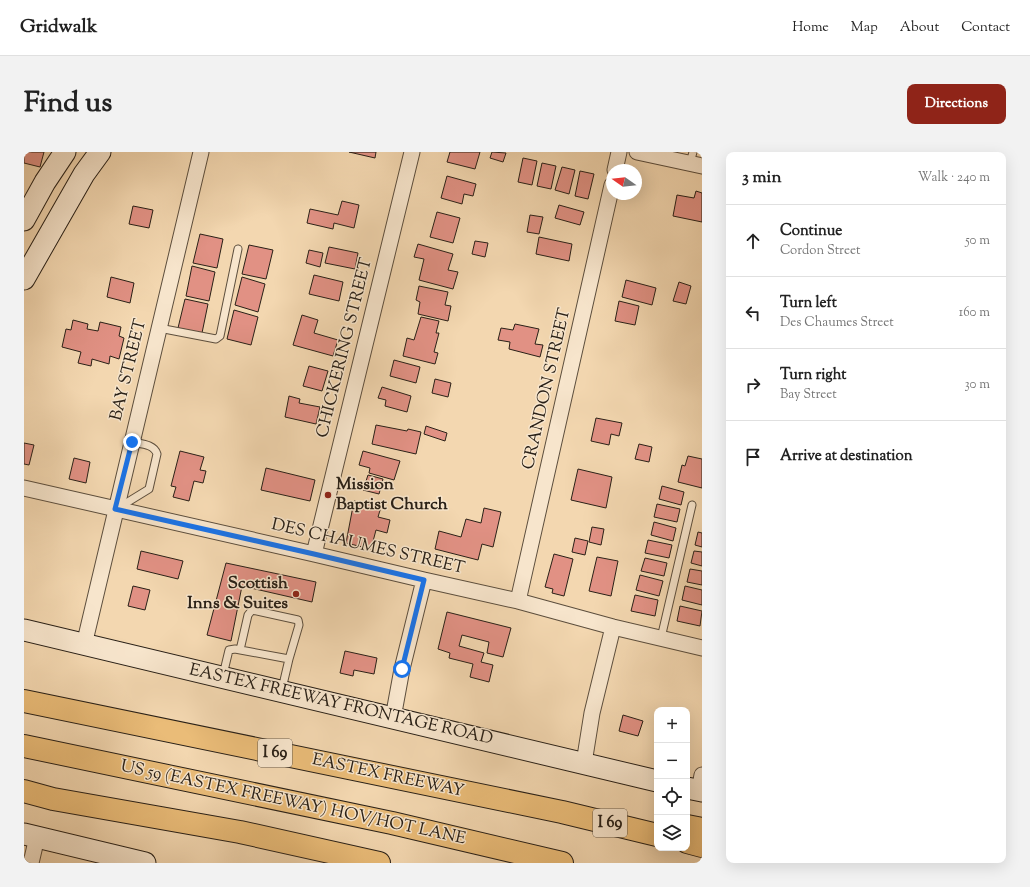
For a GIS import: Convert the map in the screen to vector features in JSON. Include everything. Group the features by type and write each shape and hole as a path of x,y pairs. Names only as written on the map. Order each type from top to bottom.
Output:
{"highway":[{"path":"24,691 81,713"},
{"name":"EASTEX FREEWAY","path":"24,701 652,831"},
{"name":"US 59 (EASTEX FREEWAY) HOV/HOT LANE","path":"24,746 392,823 562,863"},
{"path":"24,791 53,799 240,832 379,863"},
{"path":"690,827 702,829"},
{"path":"690,843 702,846"}],"main road":[{"path":"24,220 45,182 65,152"},
{"path":"24,279 31,249 100,152"},
{"name":"EASTEX FREEWAY FRONTAGE ROAD","path":"24,630 654,780"},
{"path":"31,836 145,863"}],"street":[{"name":"BAY STREET","path":"84,645 115,509 201,152"},
{"name":"CHICKERING STREET","path":"314,554 412,152"},
{"path":"617,164 620,152"},
{"path":"637,152 695,160"},
{"name":"CRANDON STREET","path":"518,601 609,200"},
{"name":"DES CHAUMES STREET","path":"24,488 518,601 613,627 702,648"},
{"path":"393,718 402,669 424,580"},
{"path":"584,763 592,713 613,627"},
{"path":"31,836 31,863"}],"lane":[{"path":"159,328 216,339 220,336 238,249"},
{"path":"115,509 149,489 158,454 156,449 152,446 132,442"},
{"path":"662,638 692,505"},
{"path":"240,650 248,615 252,610 298,620 299,625 281,691"},
{"path":"222,677 230,650 240,650 289,659"}],"building":[{"path":"24,152 44,152 40,167 24,163"},
{"path":"349,152 376,152 375,158"},
{"path":"450,152 480,152 475,169 447,162"},
{"path":"492,152 506,153 503,162 490,158"},
{"path":"523,158 537,161 532,185 518,182"},
{"path":"542,163 556,166 551,189 537,186"},
{"path":"562,167 575,170 569,194 555,190"},
{"path":"580,171 594,174 588,199 575,196"},
{"path":"447,176 476,184 473,196 464,194 462,204 441,198"},
{"path":"696,191 702,193 702,222 673,216 677,195 694,198"},
{"path":"342,201 359,205 354,228 334,223 333,229 307,223 310,209 338,215"},
{"path":"559,205 584,212 580,225 555,218"},
{"path":"133,206 153,210 149,228 129,224"},
{"path":"437,212 460,218 453,243 430,237"},
{"path":"530,215 543,217 539,234 527,232"},
{"path":"200,234 223,239 217,268 193,263"},
{"path":"539,237 572,244 569,261 536,254"},
{"path":"475,241 488,243 485,257 472,254"},
{"path":"418,244 453,254 448,270 458,272 453,289 419,280 424,259 414,257"},
{"path":"249,245 273,250 266,279 242,274"},
{"path":"329,247 358,253 355,269 325,263"},
{"path":"309,250 323,253 320,267 306,263"},
{"path":"192,266 215,272 209,301 186,296"},
{"path":"314,275 343,282 339,301 309,294"},
{"path":"111,277 134,283 130,303 107,297"},
{"path":"242,277 265,284 258,312 235,305"},
{"path":"626,280 656,288 652,305 622,297"},
{"path":"679,282 691,286 686,304 673,301"},
{"path":"419,286 448,292 445,305 451,306 448,321 418,314 420,302 416,300"},
{"path":"185,299 208,304 202,333 178,328"},
{"path":"619,301 639,306 635,325 615,321"},
{"path":"234,310 258,317 251,345 227,339"},
{"path":"302,315 318,320 314,333 338,340 333,356 293,345"},
{"path":"421,317 439,321 436,333 439,333 434,352 438,353 435,364 403,356 407,338 414,340"},
{"path":"73,320 88,324 87,329 98,331 100,322 121,327 119,336 124,338 119,359 110,356 109,364 92,359 91,366 78,363 81,352 62,347 66,329 71,330"},
{"path":"515,324 539,329 535,344 543,345 540,357 509,349 510,342 498,340 501,328 513,330"},
{"path":"394,360 420,367 416,383 390,376"},
{"path":"309,366 328,371 322,391 303,386"},
{"path":"435,379 451,383 448,397 432,393"},
{"path":"382,387 411,396 407,412 385,406 386,400 378,398"},
{"path":"289,396 300,399 299,403 320,407 316,424 285,417"},
{"path":"596,418 622,423 619,436 611,434 609,445 591,441"},
{"path":"376,425 421,432 416,454 372,444"},
{"path":"426,426 447,433 445,441 424,434"},
{"path":"24,443 34,445 29,465 24,464"},
{"path":"639,444 652,447 649,462 635,459"},
{"path":"180,451 204,457 200,470 206,471 203,483 194,481 189,501 173,497 176,487 171,486"},
{"path":"363,451 400,461 394,480 369,473 370,468 359,465"},
{"path":"688,456 702,459 702,488 678,482 682,465 685,466"},
{"path":"74,458 90,462 86,483 69,479"},
{"path":"266,468 315,480 310,501 261,490"},
{"path":"578,469 612,477 606,508 571,500"},
{"path":"368,475 383,479 379,494 363,490"},
{"path":"662,486 684,492 681,505 659,499"},
{"path":"354,501 381,507 378,517 390,520 387,533 376,530 371,549 346,543"},
{"path":"657,504 680,509 677,522 654,517"},
{"path":"484,508 501,512 493,547 482,544 478,560 435,549 439,531 461,537 466,519 481,523"},
{"path":"654,522 676,528 673,541 651,535"},
{"path":"592,527 604,529 601,545 589,542"},
{"path":"698,532 702,533 702,547 695,545"},
{"path":"575,538 588,541 585,555 572,552"},
{"path":"648,540 672,545 669,558 645,553"},
{"path":"141,551 183,561 178,579 137,569"},
{"path":"694,551 702,552 702,566 691,563"},
{"path":"554,554 573,559 564,596 552,593 553,589 545,587"},
{"path":"597,557 618,561 611,596 589,591"},
{"path":"645,558 667,563 664,576 641,571"},
{"name":"Scottish Inns & Suites","path":"226,563 316,582 312,602 242,586 231,641 207,635"},
{"path":"690,569 702,571 702,585 687,582"},
{"path":"640,575 663,581 659,596 636,590"},
{"path":"133,586 150,590 145,610 128,606"},
{"path":"685,586 702,590 702,605 682,600"},
{"path":"635,595 658,600 655,616 631,611"},
{"path":"680,606 702,611 700,626 677,621"},
{"path":"447,612 511,628 503,657 487,653 489,642 462,635 459,646 484,653 481,662 493,665 489,682 470,677 473,664 449,658 450,653 438,649"},
{"path":"345,651 377,658 374,674 354,670 353,676 340,673"},
{"path":"623,715 643,721 638,736 619,731"}],"place":[{"name":"Mission Baptist Church","path":"328,495"},
{"name":"Scottish Inns & Suites","path":"296,594"}],"route":[{"path":"132,442 115,509 424,580 402,669"}]}
